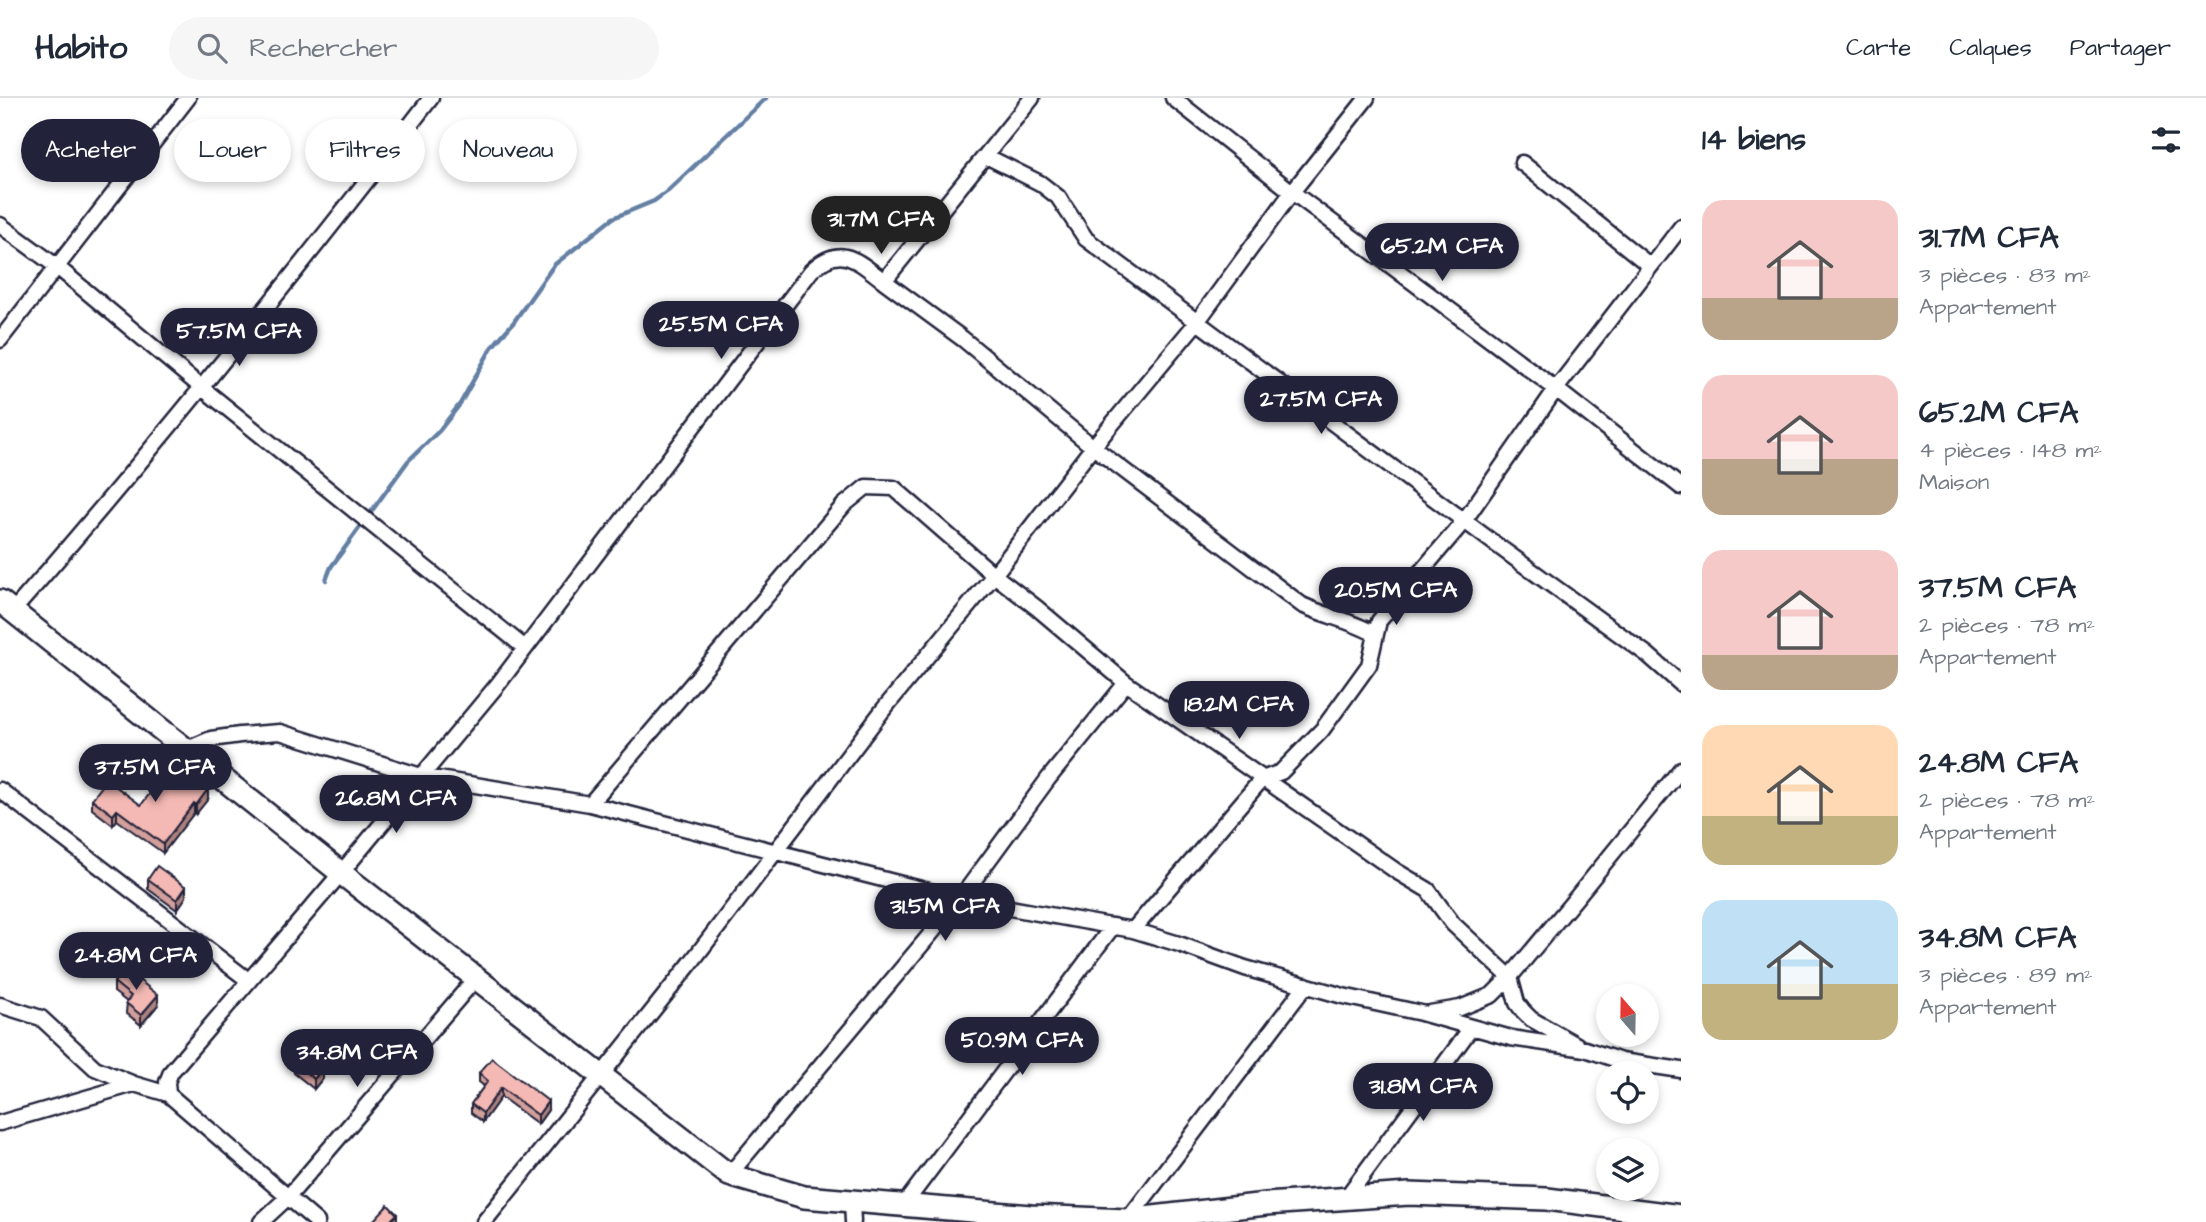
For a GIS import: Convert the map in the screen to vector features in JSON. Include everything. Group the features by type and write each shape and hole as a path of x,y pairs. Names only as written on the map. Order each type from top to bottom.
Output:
{"main road":[{"path":"7,606 341,873 729,1175 852,1212 904,1206 1127,1221 1266,1204 1409,1194 1547,1199 1681,1216"}],"street":[{"path":"0,340 188,98"},
{"path":"7,606 128,479 332,227 431,98"},
{"path":"884,281 1032,98"},
{"path":"1174,98 1292,192 1681,487"},
{"path":"484,1222 777,851 883,710 994,575 1093,447 1197,323 1292,192 1367,98"},
{"path":"986,156 1040,183 1058,197 1086,239 1648,655 1681,684"},
{"path":"1522,163 1649,265"},
{"path":"0,225 56,266 201,387 525,648"},
{"path":"1133,930 1262,779 1281,772 1322,730 1369,665 1379,621 1464,521 1556,390 1649,265 1681,227"},
{"path":"168,1094 167,1082 171,1072 341,873 525,648 811,271 824,260 838,256 860,263 964,339 1093,447 1302,605 1361,626 1375,634"},
{"path":"590,804 844,505 866,487 894,488 994,575 1126,683 1396,871 1428,890 1453,923 1510,977 1517,1003 1523,1011 1531,1019 1585,1049"},
{"path":"729,1175 960,899 1048,779 1126,683"},
{"path":"185,750 211,739 280,733 421,776 590,804 960,899 1133,930 1343,996 1421,1013 1511,1038 1585,1049 1621,1061 1681,1070"},
{"path":"1421,1013 1475,1004 1492,995 1510,977 1681,769"},
{"path":"0,790 248,981"},
{"path":"904,1206 1113,926"},
{"path":"261,1222 288,1197 476,978"},
{"path":"1127,1221 1306,985"},
{"path":"0,1005 41,1018 95,1068 168,1094 317,1222"},
{"path":"1346,1198 1471,1028"},
{"path":"0,1123 134,1084"}],"building":[{"path":"178,768 208,789 163,844 117,810 113,815 92,799 107,780 141,805 151,792 156,797"},
{"path":"157,866 186,887 177,900 148,879"},
{"path":"125,969 158,995 141,1015 126,1003 131,996 114,982"},
{"path":"317,1034 332,1046 317,1065 323,1068 314,1079 294,1063"},
{"path":"492,1058 548,1101 538,1115 501,1088 483,1113 471,1104 488,1081 479,1073"},
{"path":"388,1205 397,1214 389,1222 372,1222"}],"waterway":[{"path":"326,580 331,567 408,461 439,431 460,404 492,347 513,323 554,265 613,218 654,201 668,191 766,98"}]}
